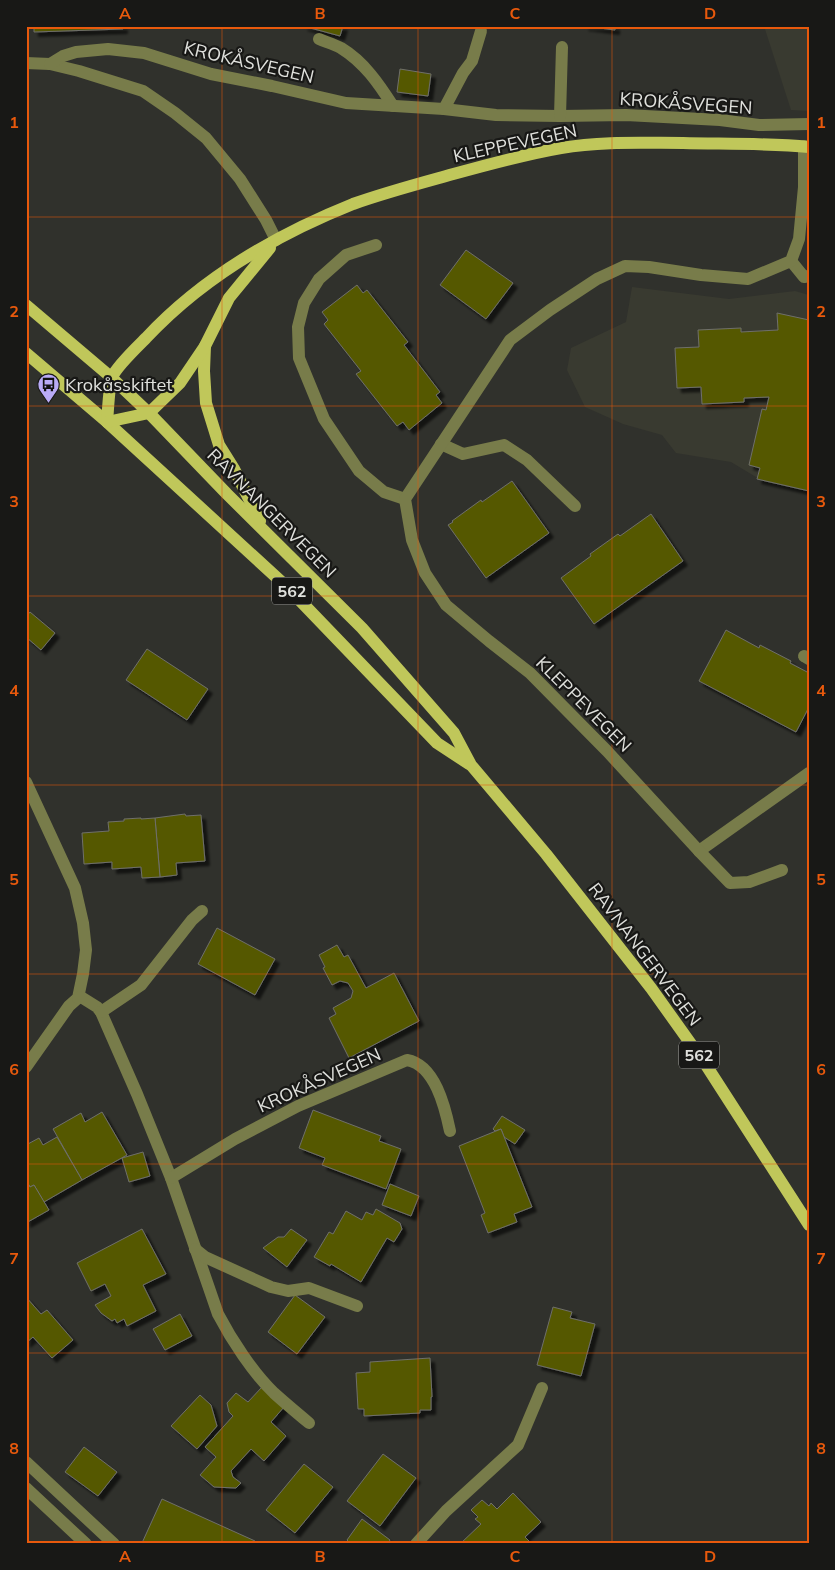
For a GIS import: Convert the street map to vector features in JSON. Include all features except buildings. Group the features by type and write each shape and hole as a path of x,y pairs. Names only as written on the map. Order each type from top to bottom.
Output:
{"main road":[{"name":"KLEPPEVEGEN","path":"112,378 121,365 179,305 214,278 302,226 378,196 495,162 563,148 630,142 759,144 806,147"},
{"name":"KLEPPEVEGEN","path":"149,413 180,383 205,346 229,298 276,240"},
{"name":"RAVNANGERVEGEN","path":"26,305 112,378 149,413 196,463 362,628 454,733 471,765 546,854 651,988 706,1065 809,1225"},
{"path":"205,346 206,403 219,445 234,469 264,530"},
{"name":"RAVNANGERVEGEN","path":"26,353 107,422 287,586 437,743 471,765"},
{"path":"112,378 107,422 149,413"}],"street":[{"path":"444,109 472,60 481,31"},
{"path":"319,39 340,48 359,62 379,85 393,106"},
{"path":"560,116 562,47"},
{"name":"KROKÅSVEGEN","path":"50,64 63,56 76,52 108,49 144,53 211,74 272,86 346,104 444,109 496,114 560,116 626,115 720,120 759,125 809,124"},
{"name":"KROKÅSVEGEN","path":"26,63 50,64 143,91 175,113 206,138 240,179 266,220 276,240"},
{"name":"KLEPPEVEGEN","path":"791,261 799,239 806,147"},
{"path":"376,245 346,255 318,279 304,303 298,327 298,358 324,419 360,471 384,492 405,499 510,340 550,310 597,280 625,266 649,267 702,275 748,279 791,261 804,277 809,276"},
{"path":"441,444 463,454 504,445 527,460 575,506"},
{"name":"KLEPPEVEGEN","path":"405,499 415,548 425,573 446,605 530,672 607,751 699,852 730,882 749,882 782,870"},
{"path":"699,852 809,773"},
{"path":"26,782 75,888 83,923 86,950 78,998 70,1006 26,1067"},
{"path":"101,1012 141,985 192,920 202,911"},
{"path":"78,998 81,997 97,1007 101,1012 171,1178 218,1314 225,1327 258,1376 309,1423"},
{"name":"KROKÅSVEGEN","path":"171,1178 235,1139 298,1106 407,1060 415,1061 421,1066 435,1084 446,1108 450,1131"},
{"path":"195,1249 205,1257 271,1287 288,1291 309,1288 357,1306"},
{"path":"416,1544 446,1511 518,1445 542,1388"},
{"path":"26,1462 114,1544"},
{"path":"26,1488 86,1544"}],"shaded area":[{"path":"764,26 809,26 809,111 791,110"},
{"path":"632,287 729,299 795,291 809,295 809,490 756,477 731,462 676,453 662,435 623,424 585,407 567,370 571,348 626,322"}],"place":[{"name":"Krokåsskiftet","path":"49,403"}]}
